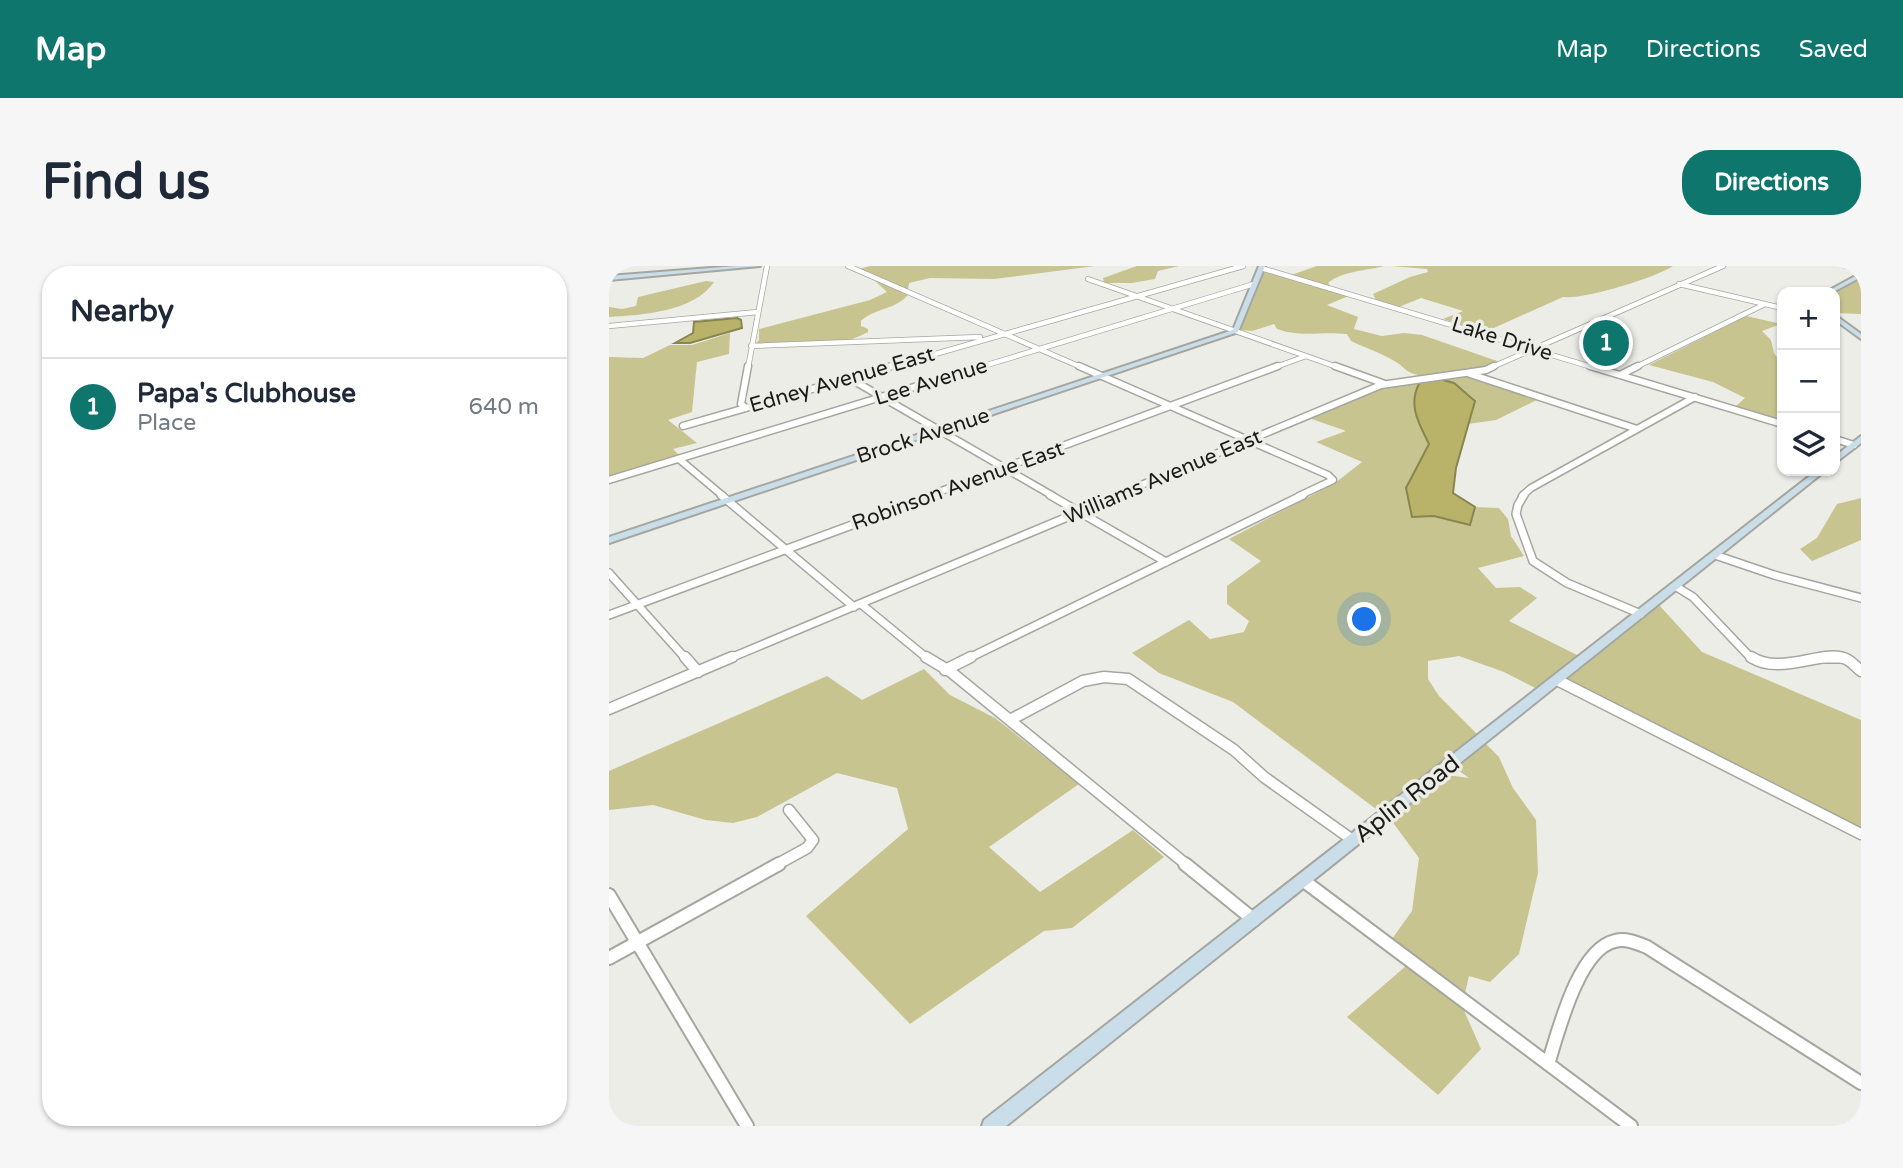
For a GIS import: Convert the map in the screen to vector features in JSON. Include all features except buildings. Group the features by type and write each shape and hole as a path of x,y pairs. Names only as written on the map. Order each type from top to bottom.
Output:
{"street":[{"path":"609,278 757,266"},
{"path":"746,408 741,404 767,266"},
{"path":"848,266 1328,475 1333,480 945,670"},
{"name":"Edney Avenue East","path":"683,426 1243,266"},
{"name":"Williams Avenue East","path":"609,709 1385,384 1470,374 1492,368 1723,266"},
{"path":"1845,266 1861,269"},
{"path":"1236,331 1262,267"},
{"name":"Lake Drive","path":"1262,267 1777,422"},
{"path":"1838,287 1861,275"},
{"path":"1088,278 1385,384"},
{"path":"1679,284 1777,307"},
{"name":"Lee Avenue","path":"609,480 1254,285"},
{"path":"1620,375 1765,304"},
{"path":"609,326 758,312"},
{"path":"1840,322 1861,337"},
{"name":"Brock Avenue","path":"609,540 1236,331"},
{"path":"751,346 992,337"},
{"name":"Robinson Avenue East","path":"609,615 1306,356"},
{"path":"1470,374 1637,429"},
{"path":"849,378 1166,562"},
{"path":"1641,614 1551,575 1537,565 1532,560 1516,519 1516,508 1520,498 1531,488 1695,397"},
{"path":"1840,456 1857,442"},
{"path":"679,458 785,550 1010,720 1254,920"},
{"name":"Aplin Road","path":"991,1126 1815,476"},
{"path":"1715,555 1756,570 1861,598"},
{"path":"609,573 698,672"},
{"path":"1675,586 1693,597 1752,659 1759,663 1774,665 1838,658 1847,659 1861,671"},
{"path":"1010,720 1083,681 1104,677 1128,679 1234,750 1264,777 1354,841"},
{"path":"1557,680 1861,834"},
{"path":"609,958 807,848 813,840 811,835 789,810"},
{"path":"1304,881 1631,1126"},
{"path":"609,895 747,1126"},
{"path":"1548,1064 1579,977 1606,944 1621,940 1647,947 1861,1083"}],"shaded area":[{"path":"870,266 1095,266 994,279 930,278 909,283 908,290 859,269"},
{"path":"1137,266 1179,266 1158,271 1155,279 1132,283 1104,283 1103,278"},
{"path":"1317,266 1384,266 1340,276 1328,283 1330,286 1291,275"},
{"path":"1391,266 1673,266 1619,287 1563,297 1485,332 1443,319 1463,311 1421,298 1399,307 1376,300 1373,294 1428,272 1427,269"},
{"path":"1264,271 1351,295 1327,305 1358,317 1354,329 1382,336 1404,333 1422,335 1500,362 1458,374 1424,376 1411,373 1391,359 1351,341 1347,334 1295,333 1277,329 1274,324 1252,331 1239,330"},
{"path":"1861,277 1861,314 1840,313 1840,289"},
{"path":"873,279 908,295 897,304 861,321 861,326 868,329 868,332 856,338 828,344 755,345 759,340 759,329 870,300 887,292"},
{"path":"706,281 714,282 694,300 681,306 651,313 609,317 609,307 622,309 636,306 638,297"},
{"path":"1746,316 1777,323 1777,325 1762,331 1771,340 1777,358 1777,420 1736,406 1745,398 1713,382 1649,365"},
{"path":"737,318 741,320 742,328 690,343 675,343 693,333 694,322"},
{"path":"730,333 729,354 697,362 692,412 668,420 697,443 673,449 680,456 609,478 609,357 643,358 670,345 692,345"},
{"path":"1470,375 1539,399 1496,420 1468,424 1475,401 1439,379"},
{"path":"1439,379 1454,383 1475,401 1456,468 1453,493 1475,507 1470,525 1434,516 1412,517 1406,488 1429,444 1414,406 1416,390 1420,382"},
{"path":"1420,382 1414,406 1429,444 1406,488 1412,517 1434,516 1469,525 1475,507 1499,508 1508,519 1511,536 1524,556 1478,568 1496,588 1520,587 1537,598 1509,621 1579,656 1537,689 1504,672 1459,656 1428,661 1428,679 1439,696 1478,735 1380,812 1233,702 1159,673 1132,653 1189,620 1210,639 1244,632 1249,621 1227,604 1227,586 1261,561 1229,539 1335,483 1362,462 1316,442 1346,431 1309,418 1386,386"},
{"path":"1861,498 1861,540 1812,561 1800,549 1817,538 1837,504"},
{"path":"1659,605 1702,652 1861,720 1861,830 1565,680"},
{"path":"924,669 950,695 995,718 1079,784 989,847 1040,892 1133,830 1164,857 1072,928 1044,931 910,1024 806,916 908,829 897,788 837,773 757,817 733,823 706,820 653,805 609,810 609,771 827,676 862,700"},
{"path":"1486,744 1499,757 1513,788 1536,820 1538,873 1519,954 1490,982 1469,976 1465,993 1392,939 1412,911 1419,858 1391,820 1447,775 1469,778 1455,768"},
{"path":"1407,965 1462,1006 1481,1049 1438,1095 1347,1017"}],"place":[{"name":"Papa's Clubhouse","path":"1606,343"}]}
